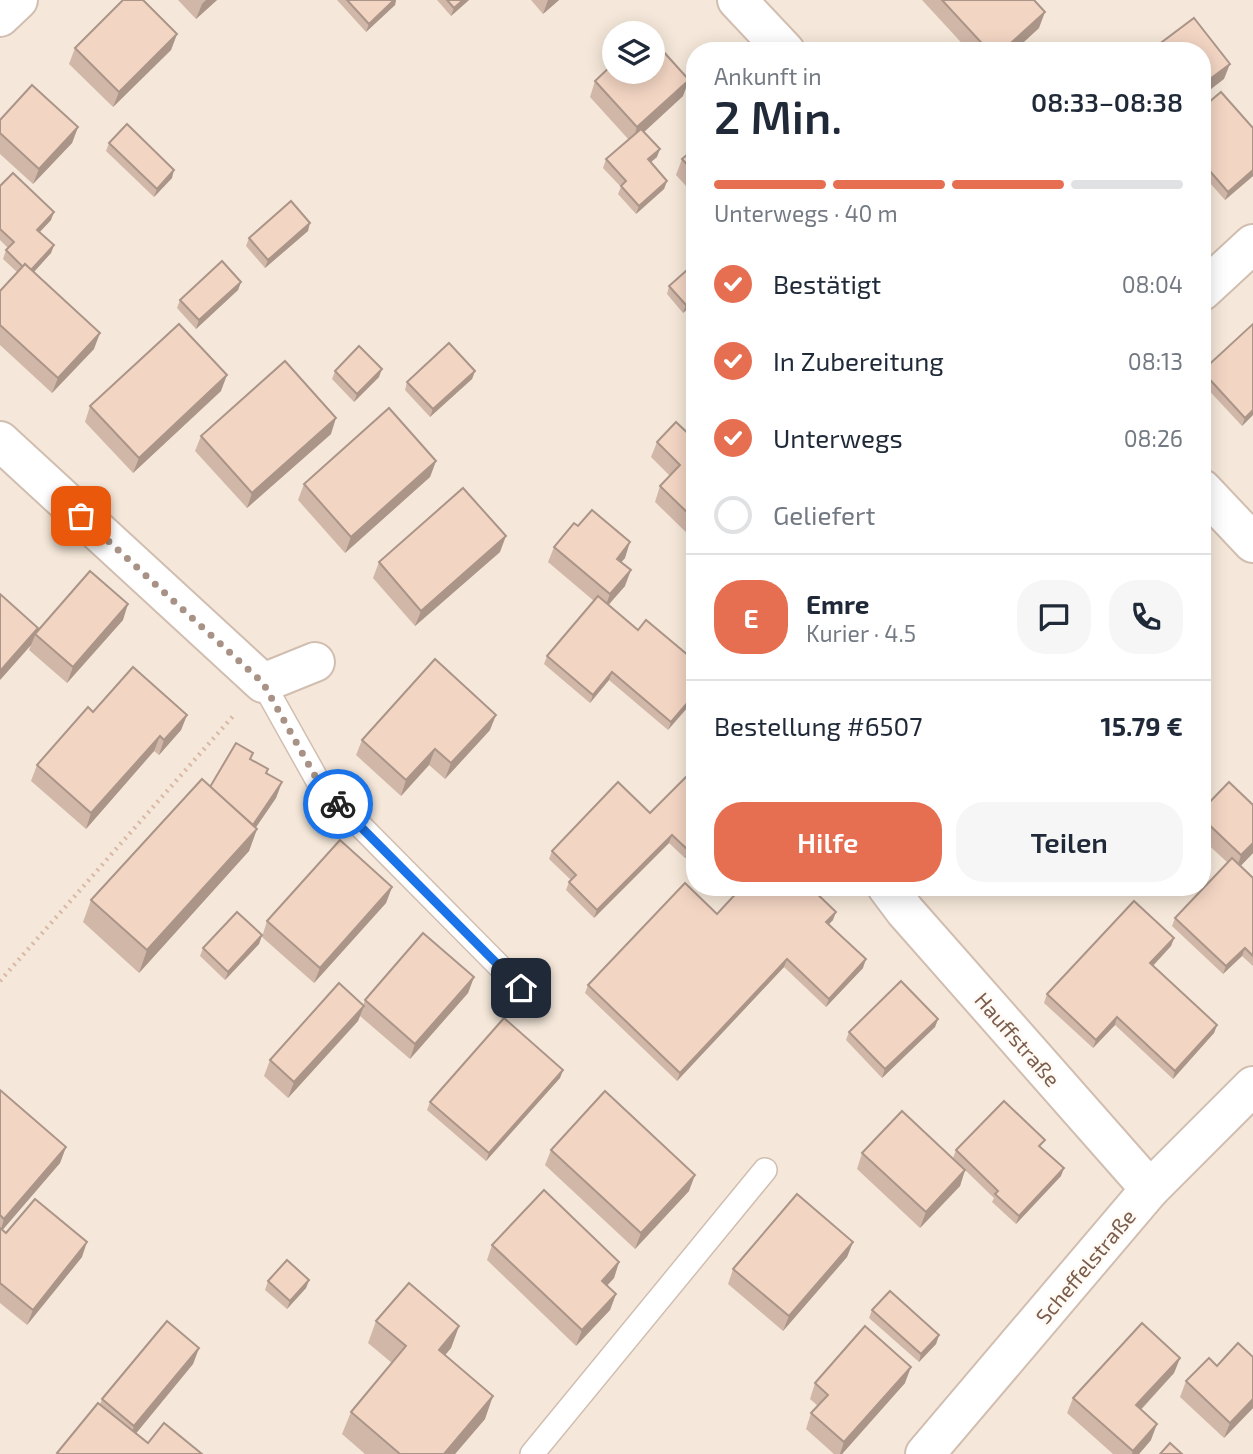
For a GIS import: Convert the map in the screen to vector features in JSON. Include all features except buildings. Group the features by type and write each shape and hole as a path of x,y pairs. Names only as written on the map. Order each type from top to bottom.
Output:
{"street":[{"path":"0,18 18,0"},
{"path":"737,0 777,42"},
{"path":"1211,282 1253,244"},
{"path":"0,441 263,683 315,662"},
{"path":"1211,499 1253,543"},
{"name":"Hauffstraße","path":"894,896 1150,1189"},
{"name":"Scheffelstraße","path":"925,1454 1150,1189 1253,1086"}],"lane":[{"path":"263,683 320,785 521,988"},
{"path":"532,1454 765,1170"}],"path":[{"path":"0,981 263,683"}],"shaded area":[{"path":"0,0 1253,0 1253,1454 0,1454"}],"way so far":[{"path":"81,516 263,683 320,785 338,804"}],"route":[{"path":"338,804 521,988"}]}
